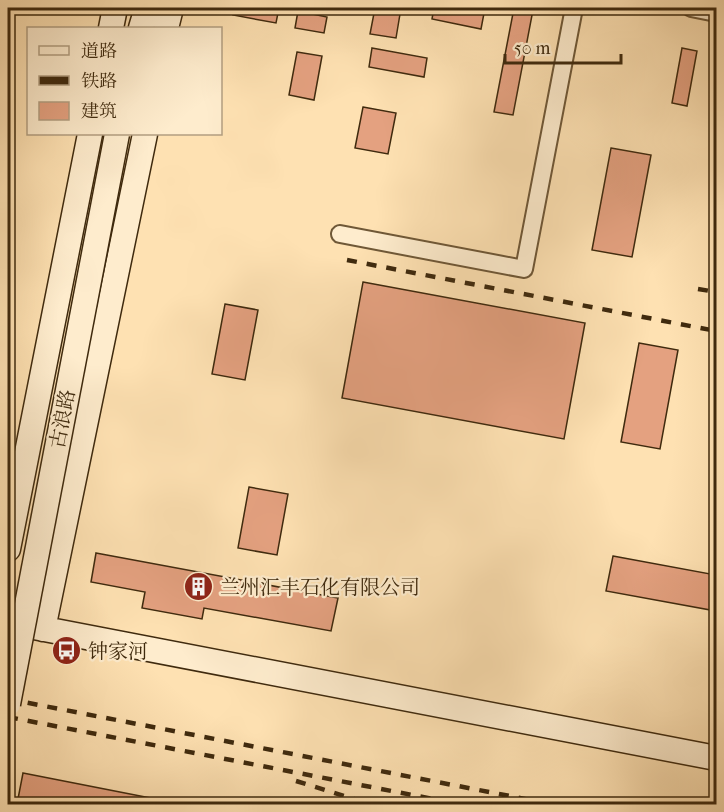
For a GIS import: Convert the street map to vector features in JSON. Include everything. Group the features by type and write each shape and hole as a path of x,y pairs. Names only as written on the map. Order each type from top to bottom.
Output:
{"street":[{"path":"111,27 115,8"},
{"path":"134,27 137,8"},
{"path":"141,27 147,8"},
{"path":"166,27 171,8"},
{"path":"340,234 524,269 574,8"},
{"path":"691,8 717,13"},
{"name":"古浪路","path":"8,549 90,135"},
{"name":"古浪路","path":"8,705 117,135"},
{"name":"古浪路","path":"43,629 145,135"},
{"path":"8,622 717,758"}],"building":[{"path":"235,8 279,8 276,23 233,15"},
{"path":"375,8 401,8 396,38 370,34"},
{"path":"434,8 485,8 481,29 432,19"},
{"path":"514,8 533,10 513,115 494,112"},
{"path":"298,11 327,17 324,33 295,28"},
{"path":"372,48 427,58 424,77 369,67"},
{"path":"682,48 697,51 687,106 672,103"},
{"path":"297,52 322,56 314,100 289,95"},
{"path":"363,107 396,113 388,154 355,148"},
{"path":"611,148 651,155 632,257 592,250"},
{"path":"363,282 585,323 564,439 342,398"},
{"path":"225,304 258,310 245,380 212,374"},
{"path":"639,343 678,350 660,449 621,442"},
{"path":"249,487 288,494 277,555 238,548"},
{"name":"兰州汇丰石化有限公司","path":"96,553 338,598 331,631 204,608 202,619 142,608 145,592 91,582"},
{"path":"613,556 716,575 716,611 606,591"},
{"path":"23,773 181,804 17,804"},
{"path":"277,799 302,804 276,804"},
{"path":"277,799 302,804 276,804"}],"railway":[{"path":"347,260 716,331"},
{"path":"698,289 716,292"},
{"path":"8,699 551,804"},
{"path":"8,717 459,804"},
{"path":"296,781 370,804"}],"place":[{"name":"兰州汇丰石化有限公司","path":"199,587"},
{"name":"钟家河","path":"67,651"}]}
